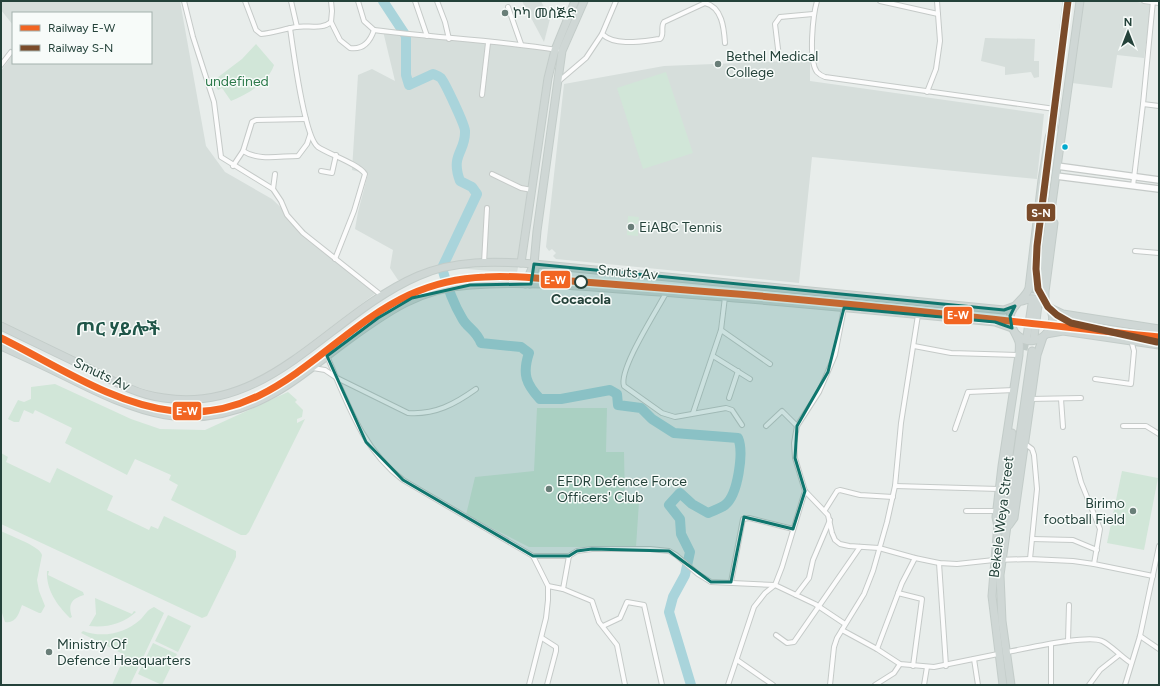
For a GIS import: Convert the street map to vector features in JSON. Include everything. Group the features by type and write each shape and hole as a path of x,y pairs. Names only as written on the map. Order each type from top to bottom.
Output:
{"main road":[{"path":"521,263 533,190 546,90 575,1"},
{"path":"530,284 534,264 557,82 558,50 584,1"},
{"path":"1067,1 1037,289 1057,166 1080,1"},
{"path":"1011,685 1000,595 1002,560 1017,445 1025,352 1013,330 1010,316 1017,304 1027,294 1029,288 1048,138 1053,125"},
{"path":"1030,336 1045,292 1054,220 1055,179"},
{"name":"Smuts Av","path":"1,326 116,382 161,398 183,401 201,400 231,393 251,386 274,374 381,295 418,276 437,269 456,265 484,262 521,263 999,309 1007,309 1017,304"},
{"name":"Smuts Av","path":"1,346 115,400 141,410 174,417 216,416 265,398 312,368 378,318 398,305 435,290 456,286 530,284 725,297 995,322 1013,330"},
{"path":"1007,527 1014,518 1037,355 1052,321 1039,300 1031,298 1017,304"},
{"path":"1041,305 1063,314 1159,329"},
{"path":"1013,330 1022,338 1028,340 1063,331 1159,345"},
{"path":"998,527 996,512 1014,390 1025,352"},
{"name":"Bekele Weya Street","path":"1003,685 992,596 994,560 1025,352"}],"street":[{"path":"184,1 193,37 214,102 222,158 273,189 292,221 335,259 381,295"},
{"path":"245,1 258,33 273,33 290,28 320,26 331,22"},
{"path":"291,1 297,27"},
{"path":"331,1 331,22 340,40 350,48 362,47 371,39 374,30"},
{"path":"358,1 364,21 374,30 488,43 521,44 558,50"},
{"path":"415,1 427,36"},
{"path":"437,1 445,22 448,39"},
{"path":"557,82 586,58 602,34 616,1"},
{"path":"817,1 813,14 812,40 814,67 818,73 825,77 1055,109"},
{"path":"880,1 938,14"},
{"path":"927,92 936,69 940,41 937,1"},
{"path":"1144,1 1159,3"},
{"path":"602,34 607,38 623,41 660,39 662,36 662,26 664,22 704,2 713,6 718,12 724,26 725,42"},
{"path":"1133,186 1153,2"},
{"path":"508,7 521,44"},
{"path":"779,57 775,24 777,20 780,17 813,14"},
{"path":"290,28 310,134 317,146 336,155 365,174 354,211 335,259"},
{"path":"482,95 488,43"},
{"path":"1,65 11,52"},
{"path":"1143,104 1159,106"},
{"path":"233,166 243,151 252,122 256,120 306,118"},
{"path":"243,151 249,155 258,157 298,156 307,144 310,134"},
{"path":"321,170 332,173 336,155"},
{"path":"1057,166 1159,180"},
{"path":"273,189 276,174"},
{"path":"492,174 521,188 533,190"},
{"path":"1055,179 1159,189"},
{"path":"484,262 487,208"},
{"path":"1135,251 1159,253"},
{"path":"666,293 638,342 623,383 624,386 662,413 675,417 720,408 730,408 742,425"},
{"path":"693,413 721,330 725,297"},
{"path":"844,308 835,355 819,392 797,426 794,458 805,491 818,506 825,510 830,520 832,533 835,540 840,544 879,548 939,563 957,564 994,560 1030,560 1094,564 1153,576"},
{"path":"830,685 834,647 845,624 864,594 873,571 895,486 901,423 918,315"},
{"path":"721,330 770,364"},
{"path":"1095,379 1131,384 1134,351 1130,340"},
{"path":"914,346 951,353 1025,352"},
{"path":"327,356 356,424 366,442 388,467 403,480 533,556 569,556 577,551 592,549 650,548 669,551 703,578 711,582 774,584 819,606 845,624"},
{"path":"713,356 750,379"},
{"path":"312,368 325,370 337,378 408,413 418,414 456,404 476,389"},
{"path":"729,398 738,371"},
{"path":"956,429 968,392 1014,390"},
{"path":"1030,399 1081,398"},
{"path":"1061,399 1063,427"},
{"path":"766,426 782,411 797,426"},
{"path":"1123,426 1146,426 1159,434"},
{"path":"1024,443 1032,449 1037,489 1030,560"},
{"path":"1075,459 1081,482 1100,529 1094,564"},
{"path":"895,486 999,489"},
{"path":"825,510 837,491 840,490 860,495 892,497"},
{"path":"728,685 754,607 774,584 782,567 805,491"},
{"path":"966,512 996,512"},
{"path":"731,582 743,519 749,518 793,529"},
{"path":"796,595 809,578 818,547 830,520"},
{"path":"1032,539 1073,540 1096,550"},
{"path":"1125,685 1140,636 1159,546"},
{"path":"776,635 787,643 794,642 860,547"},
{"path":"529,685 546,618 548,586 533,556"},
{"path":"563,589 569,556"},
{"path":"877,649 902,583 915,558"},
{"path":"939,563 946,666"},
{"path":"548,586 563,589 592,601 599,622 617,645 625,685"},
{"path":"898,593 920,598 922,600 913,666"},
{"path":"603,626 620,618 627,602 644,605 662,685"},
{"path":"1068,641 1069,605"},
{"path":"842,630 877,649 900,664 913,666 946,666 998,654"},
{"path":"1140,636 1159,649"},
{"path":"542,638 556,647 547,685"},
{"path":"1007,652 1068,641 1097,639 1103,641 1119,655 1131,662"},
{"path":"1051,645 1051,685"},
{"path":"1088,685 1100,670 1112,663 1119,655"},
{"path":"974,659 978,685"},
{"path":"737,660 773,685"},
{"path":"875,685 894,673 900,664"},
{"path":"924,685 927,666"}],"highlighted area":[{"path":"534,264 1004,310 1015,306 1010,316 1012,328 995,322 844,308 828,372 797,426 795,458 805,491 793,529 744,517 731,582 711,582 669,551 592,549 577,551 569,556 533,556 403,480 366,442 327,356 378,318 412,298 470,285 531,284"}],"shaded area":[{"path":"1,1 180,1 206,146 225,172 272,199 336,260 376,293 270,373 239,387 202,397 162,395 129,384 1,324 1,71 12,55 12,64 152,64 152,12 12,12 12,24 1,10"},
{"path":"522,1 541,1 550,19 544,42"},
{"path":"1083,1 1130,1 1151,4 1144,58 1117,55 1112,88 1072,83"},
{"path":"383,31 555,50 517,273 442,267 403,280 398,280 390,268 393,250 355,229 368,174 352,170 358,75 372,69 395,81"},
{"path":"985,38 1035,39 1034,61 1039,61 1039,77 1034,78 1031,72 1005,75 1005,67 981,61"},
{"path":"810,60 810,81 1044,114 1037,179 812,157 799,283 556,259 553,256 556,253 552,249 549,251 546,247 564,84 664,66"}],"green space":[{"name":"undefined","path":"256,44 274,65 267,77 257,87 231,101 222,88 218,90 213,81 242,59"},
{"path":"666,72 693,153 643,169 617,88"},
{"name":"EiABC Tennis","path":"628,216 639,217 638,224 635,224 634,227 638,230 638,236 627,235"},
{"path":"55,384 131,419 160,429 205,430 288,392 297,400 295,402 303,410 302,417 297,419 297,423 305,419 249,532 246,535 241,535 171,500 178,485 169,480 171,475 135,459 127,475 65,443 72,428 35,410 33,414 24,410 19,422 14,422 8,419 18,400 24,402 31,399 31,387"},
{"name":"EFDR Defence Force Officers' Club","path":"537,408 607,408 606,452 624,452 625,502 639,502 636,547 529,547 466,515 475,477 534,471"},
{"path":"1,453 8,457 6,462 50,483 57,468 113,496 107,510 149,530 151,526 158,529 164,516 236,551 236,557 207,616 202,618 1,524"},
{"name":"Birimo football Field","path":"1122,471 1158,478 1144,550 1107,543"},
{"path":"1,531 31,545 42,555 37,580 39,591 45,606 41,613 39,613 22,605 14,620 9,622 5,622 1,610"},
{"path":"47,571 49,571 48,575 83,592 84,595 73,600 70,609 72,617 70,618 65,613 53,597 48,585"},
{"path":"95,598 132,614 134,611 136,612 126,620 108,626 89,626 96,614"},
{"path":"154,607 164,613 130,685 112,685 125,655 81,633 83,631 105,634 127,629 134,625"},
{"path":"168,615 191,626 178,652 155,641"},
{"path":"153,643 177,654 162,685 138,674"}],"waterway":[{"path":"383,1 406,36 406,75 409,85 433,74 440,77 450,95 464,127 465,138 457,159 457,172 460,181 472,187 477,194 442,268 450,294 459,312 464,321 477,335 481,343 521,347 529,353 526,367 527,378 531,388 540,399 561,399 610,390 617,394 618,405 641,408 652,419 674,433 738,438 740,444 739,473 730,500 725,505 708,513 692,504 680,493 669,505 680,519 681,534 690,552 685,575 673,597 669,612 691,685"}],"tunnel":[{"path":"1032,304 1033,288"},
{"path":"1024,350 1027,336"}],"rail line":[{"name":"S-N","path":"1068,1 1037,246 1036,269 1038,289 1048,307 1057,315 1071,323 1157,342"},
{"name":"E-W","path":"1,338 85,382 129,400 151,407 174,411 209,411 241,403 271,389 299,371 352,330 380,311 409,295 456,280 475,278 504,276 522,277 795,299 1159,337"}],"place":[{"name":"ኮካ መስጅድ","path":"505,13"},
{"name":"Bethel Medical College","path":"718,64"},
{"name":"EiABC Tennis","path":"631,227"},
{"name":"Cocacola","path":"581,282"},
{"name":"EFDR Defence Force Officers' Club","path":"549,489"},
{"name":"Birimo football Field","path":"1133,511"},
{"name":"Ministry Of Defence Heaquarters","path":"49,652"}],"district":[{"name":"ጦር ሃይሎች","path":"118,329"}]}
